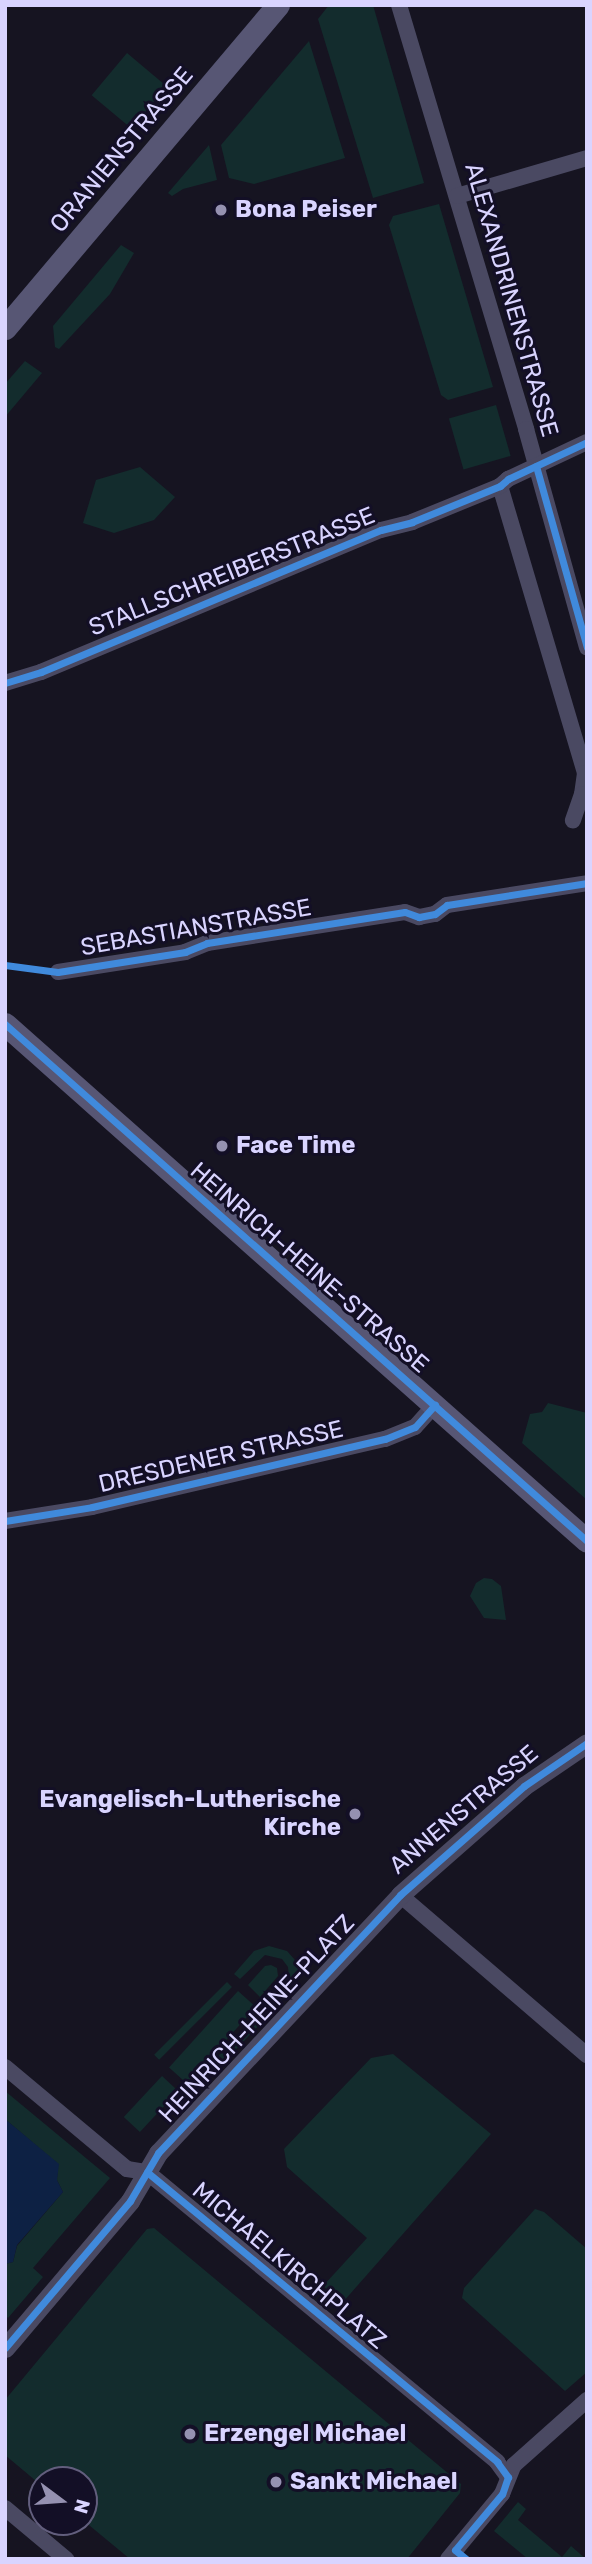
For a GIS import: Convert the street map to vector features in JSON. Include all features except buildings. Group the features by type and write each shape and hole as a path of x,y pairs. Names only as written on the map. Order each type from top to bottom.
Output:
{"main road":[{"name":"ORANIENSTRASSE","path":"9,315 278,5"},
{"name":"HEINRICH-HEINE-STRASSE","path":"5,1024 587,1541"}],"street":[{"name":"ALEXANDRINENSTRASSE","path":"398,5 457,196 587,648"},
{"path":"457,196 587,158"},
{"name":"STALLSCHREIBERSTRASSE","path":"5,683 41,672 381,530 412,522 500,486 587,442"},
{"path":"500,486 585,774 582,794 573,820"},
{"name":"SEBASTIANSTRASSE","path":"58,972 186,952 207,943 405,912 419,917 447,905 587,883"},
{"name":"DRESDENER STRASSE","path":"5,1521 92,1507 385,1439 415,1427 435,1405"},
{"name":"ANNENSTRASSE","path":"587,1743 524,1786 400,1895 587,2055"},
{"name":"HEINRICH-HEINE-PLATZ","path":"147,2172 178,2131 400,1895"},
{"name":"MICHAELKIRCHPLATZ","path":"5,2067 127,2169 147,2172 497,2462 508,2477"},
{"path":"5,2348 130,2201 147,2172"},
{"path":"456,2556 502,2494 514,2465 587,2400"},
{"path":"5,2508 66,2559"}],"green space":[{"path":"329,5 373,5 424,183 373,198 318,19"},
{"path":"309,41 345,158 254,184 229,178 221,145"},
{"path":"127,53 167,86 131,129 92,95"},
{"path":"209,145 217,180 183,189 172,196 168,193"},
{"path":"439,204 493,387 448,400 441,395 389,225 393,216"},
{"path":"121,245 134,253 110,294 59,349 55,347 53,326"},
{"path":"25,361 42,373 5,417 5,384"},
{"path":"496,405 511,456 464,469 449,419"},
{"path":"140,467 175,497 154,520 114,533 83,523 96,480"},
{"path":"548,1403 587,1413 587,1500 522,1443 530,1414 542,1412"},
{"path":"484,1578 492,1579 501,1586 506,1620 484,1618 470,1596 476,1583"},
{"path":"269,1946 287,1951 295,1960 299,1971 294,1987 274,2009 268,2004 289,1977 288,1967 282,1959 265,1955 240,1979 234,1974 254,1951"},
{"path":"265,1966 277,1968 278,1976 260,1997 248,1985"},
{"path":"227,1982 232,1987 159,2060 154,2055"},
{"path":"238,1991 256,2007 187,2084 169,2068"},
{"path":"260,2011 267,2017 195,2092 190,2087"},
{"path":"393,2054 491,2134 343,2302 323,2286 367,2238 287,2167 284,2149 371,2058"},
{"path":"162,2076 178,2091 140,2132 124,2117"},
{"path":"5,2091 110,2178 33,2268 43,2277 8,2318 5,2315 5,2264 13,2262 17,2246 63,2192 57,2180 58,2164 5,2119"},
{"path":"535,2209 544,2212 587,2249 587,2372 565,2391 462,2298 464,2288"},
{"path":"154,2228 461,2484 460,2493 407,2559 130,2559 98,2533 98,2466 28,2466 28,2474 5,2455 5,2400 147,2229"},
{"path":"518,2502 526,2509 518,2520 562,2557 571,2546 586,2559 528,2559 494,2531"}],"water":[{"path":"5,2119 59,2164 57,2180 63,2192 17,2245 13,2262 5,2264"}],"cycle path":[{"path":"5,683 41,672 381,530 412,522 500,486 508,479 587,442"},
{"path":"536,466 587,648"},
{"path":"5,965 58,972 185,952 207,943 405,912 419,917 435,914 447,905 587,883"},
{"path":"5,1024 587,1541"},
{"path":"5,1521 92,1507 385,1439 415,1427 435,1405"},
{"path":"5,2348 130,2201 158,2153 400,1895 524,1786 587,1743"},
{"path":"147,2172 497,2462 508,2477 502,2494 455,2550 466,2559"}],"place":[{"name":"Bona Peiser","path":"221,210"},
{"name":"Face Time","path":"222,1146"},
{"name":"Evangelisch-Lutherische Kirche","path":"355,1814"},
{"name":"Erzengel Michael","path":"190,2434"},
{"name":"Sankt Michael","path":"276,2482"}]}
